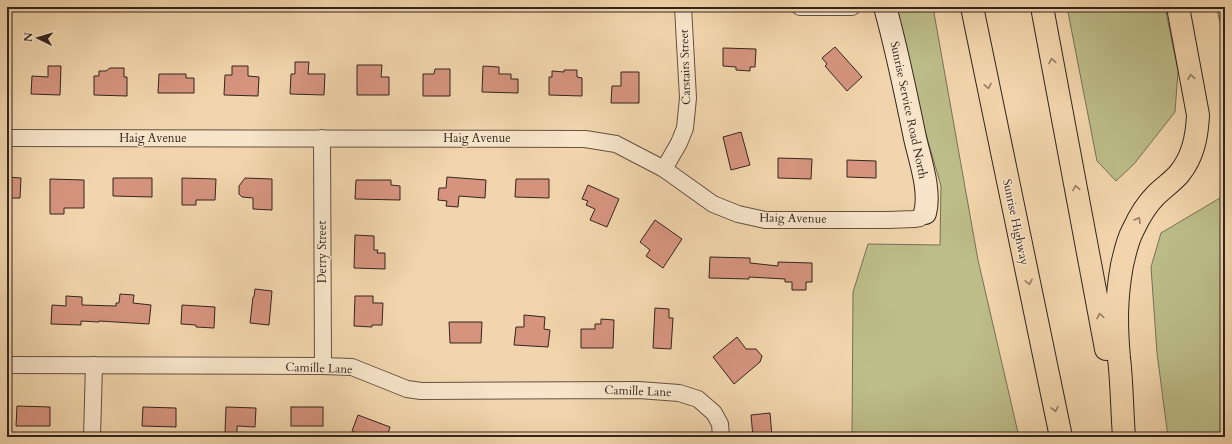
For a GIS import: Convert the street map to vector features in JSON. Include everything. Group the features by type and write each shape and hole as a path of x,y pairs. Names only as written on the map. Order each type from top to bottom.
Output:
{"highway":[{"path":"961,7 982,58"},
{"name":"Sunrise Highway","path":"972,7 1061,437"},
{"path":"1042,7 1123,437"},
{"path":"1123,437 1116,312 1120,275 1127,243 1132,230 1148,205 1157,194 1178,175 1186,164 1192,153 1197,133 1198,115 1178,7"}],"street":[{"name":"Carstairs Street","path":"664,169 679,143 684,128 688,98 683,7"},
{"path":"800,7 852,7"},
{"name":"Sunrise Service Road North","path":"885,7 924,179 928,204 926,213"},
{"name":"Haig Avenue","path":"7,138 585,139 616,144 664,169 713,204 738,214 765,220 914,219 920,218 926,213"},
{"name":"Derry Street","path":"322,138 323,366"},
{"name":"Camille Lane","path":"7,365 352,367 407,389 421,391 640,390 679,393 698,399 714,413 720,424 721,437"},
{"path":"92,437 94,366"}],"green space":[{"path":"889,7 932,7 934,13 978,260 1019,437 852,437 853,292 868,244 940,245 941,186"},
{"path":"1067,7 1165,7 1178,71 1175,112 1134,164 1116,181 1097,161"},
{"path":"1216,7 1225,7 1225,40"},
{"path":"1225,195 1225,437 1168,437 1157,353 1151,267 1161,233"}],"building":[{"path":"835,47 862,77 847,91 825,66 827,64 822,58"},
{"path":"723,48 756,49 755,67 750,67 750,71 736,70 736,67 723,66"},
{"path":"295,62 309,62 308,74 325,74 324,95 290,94 291,74 295,74"},
{"path":"357,65 382,65 381,77 389,77 389,95 357,95"},
{"path":"48,66 61,66 60,95 31,94 32,76 48,77"},
{"path":"232,66 248,66 248,76 259,77 258,96 224,95 225,75 232,75"},
{"path":"483,66 499,67 499,74 511,74 511,79 518,79 518,93 482,92"},
{"path":"110,68 124,68 124,77 127,77 127,96 94,95 94,76 99,76 99,71 106,71"},
{"path":"435,69 450,69 450,96 423,96 423,74 434,74"},
{"path":"564,70 577,70 577,77 582,78 582,96 549,95 549,77 552,77 552,71 564,72"},
{"path":"621,72 639,72 639,103 611,103 612,86 621,86"},
{"path":"159,74 186,74 186,78 194,78 194,93 158,93"},
{"path":"741,132 750,165 731,170 723,137"},
{"path":"778,158 812,159 811,179 778,178"},
{"path":"847,160 876,161 876,178 847,177"},
{"path":"7,177 21,178 20,198 7,198"},
{"path":"447,177 486,180 485,198 459,196 458,207 446,206 447,201 438,200 439,188 446,188"},
{"path":"113,178 152,178 152,197 113,196"},
{"path":"182,178 216,179 215,200 196,200 196,205 182,205"},
{"path":"245,178 272,179 272,210 253,209 253,198 242,197 239,194 239,186"},
{"path":"50,179 84,180 84,208 64,208 64,214 50,214"},
{"path":"516,179 549,179 549,198 515,197"},
{"path":"356,180 391,180 391,185 400,186 400,200 355,199"},
{"path":"588,185 619,199 607,227 590,220 595,209 586,205 588,201 582,199"},
{"path":"655,220 682,239 663,268 646,256 650,250 640,242"},
{"path":"355,235 374,236 374,250 378,250 377,253 385,253 385,269 354,268"},
{"path":"710,257 750,258 750,263 778,266 778,262 812,263 812,282 806,282 806,290 792,290 792,282 785,282 785,279 749,277 749,279 709,278"},
{"path":"255,289 272,291 269,325 250,323"},
{"path":"120,294 134,295 133,303 151,305 149,324 81,321 81,325 51,324 52,305 66,306 66,296 82,297 82,305 116,306 116,303 119,303"},
{"path":"355,296 373,296 373,303 383,303 382,325 372,325 372,327 354,326"},
{"path":"182,305 215,307 214,328 181,324"},
{"path":"655,308 669,309 669,318 673,318 671,349 653,348"},
{"path":"524,315 545,317 544,329 550,330 548,347 514,345 516,327 524,327"},
{"path":"601,319 614,320 613,348 581,348 581,329 595,329 595,324 601,324"},
{"path":"449,322 482,322 481,343 450,343"},
{"path":"737,337 746,349 756,349 762,356 760,362 734,384 713,357"},
{"path":"17,406 50,407 50,426 16,426"},
{"path":"143,407 176,408 176,427 142,426"},
{"path":"226,407 256,408 255,427 237,426 237,433 225,433"},
{"path":"291,407 323,407 323,426 291,426"},
{"path":"770,413 772,437 753,437 751,415"},
{"path":"358,415 390,427 387,437 359,437 360,434 352,431"}]}
